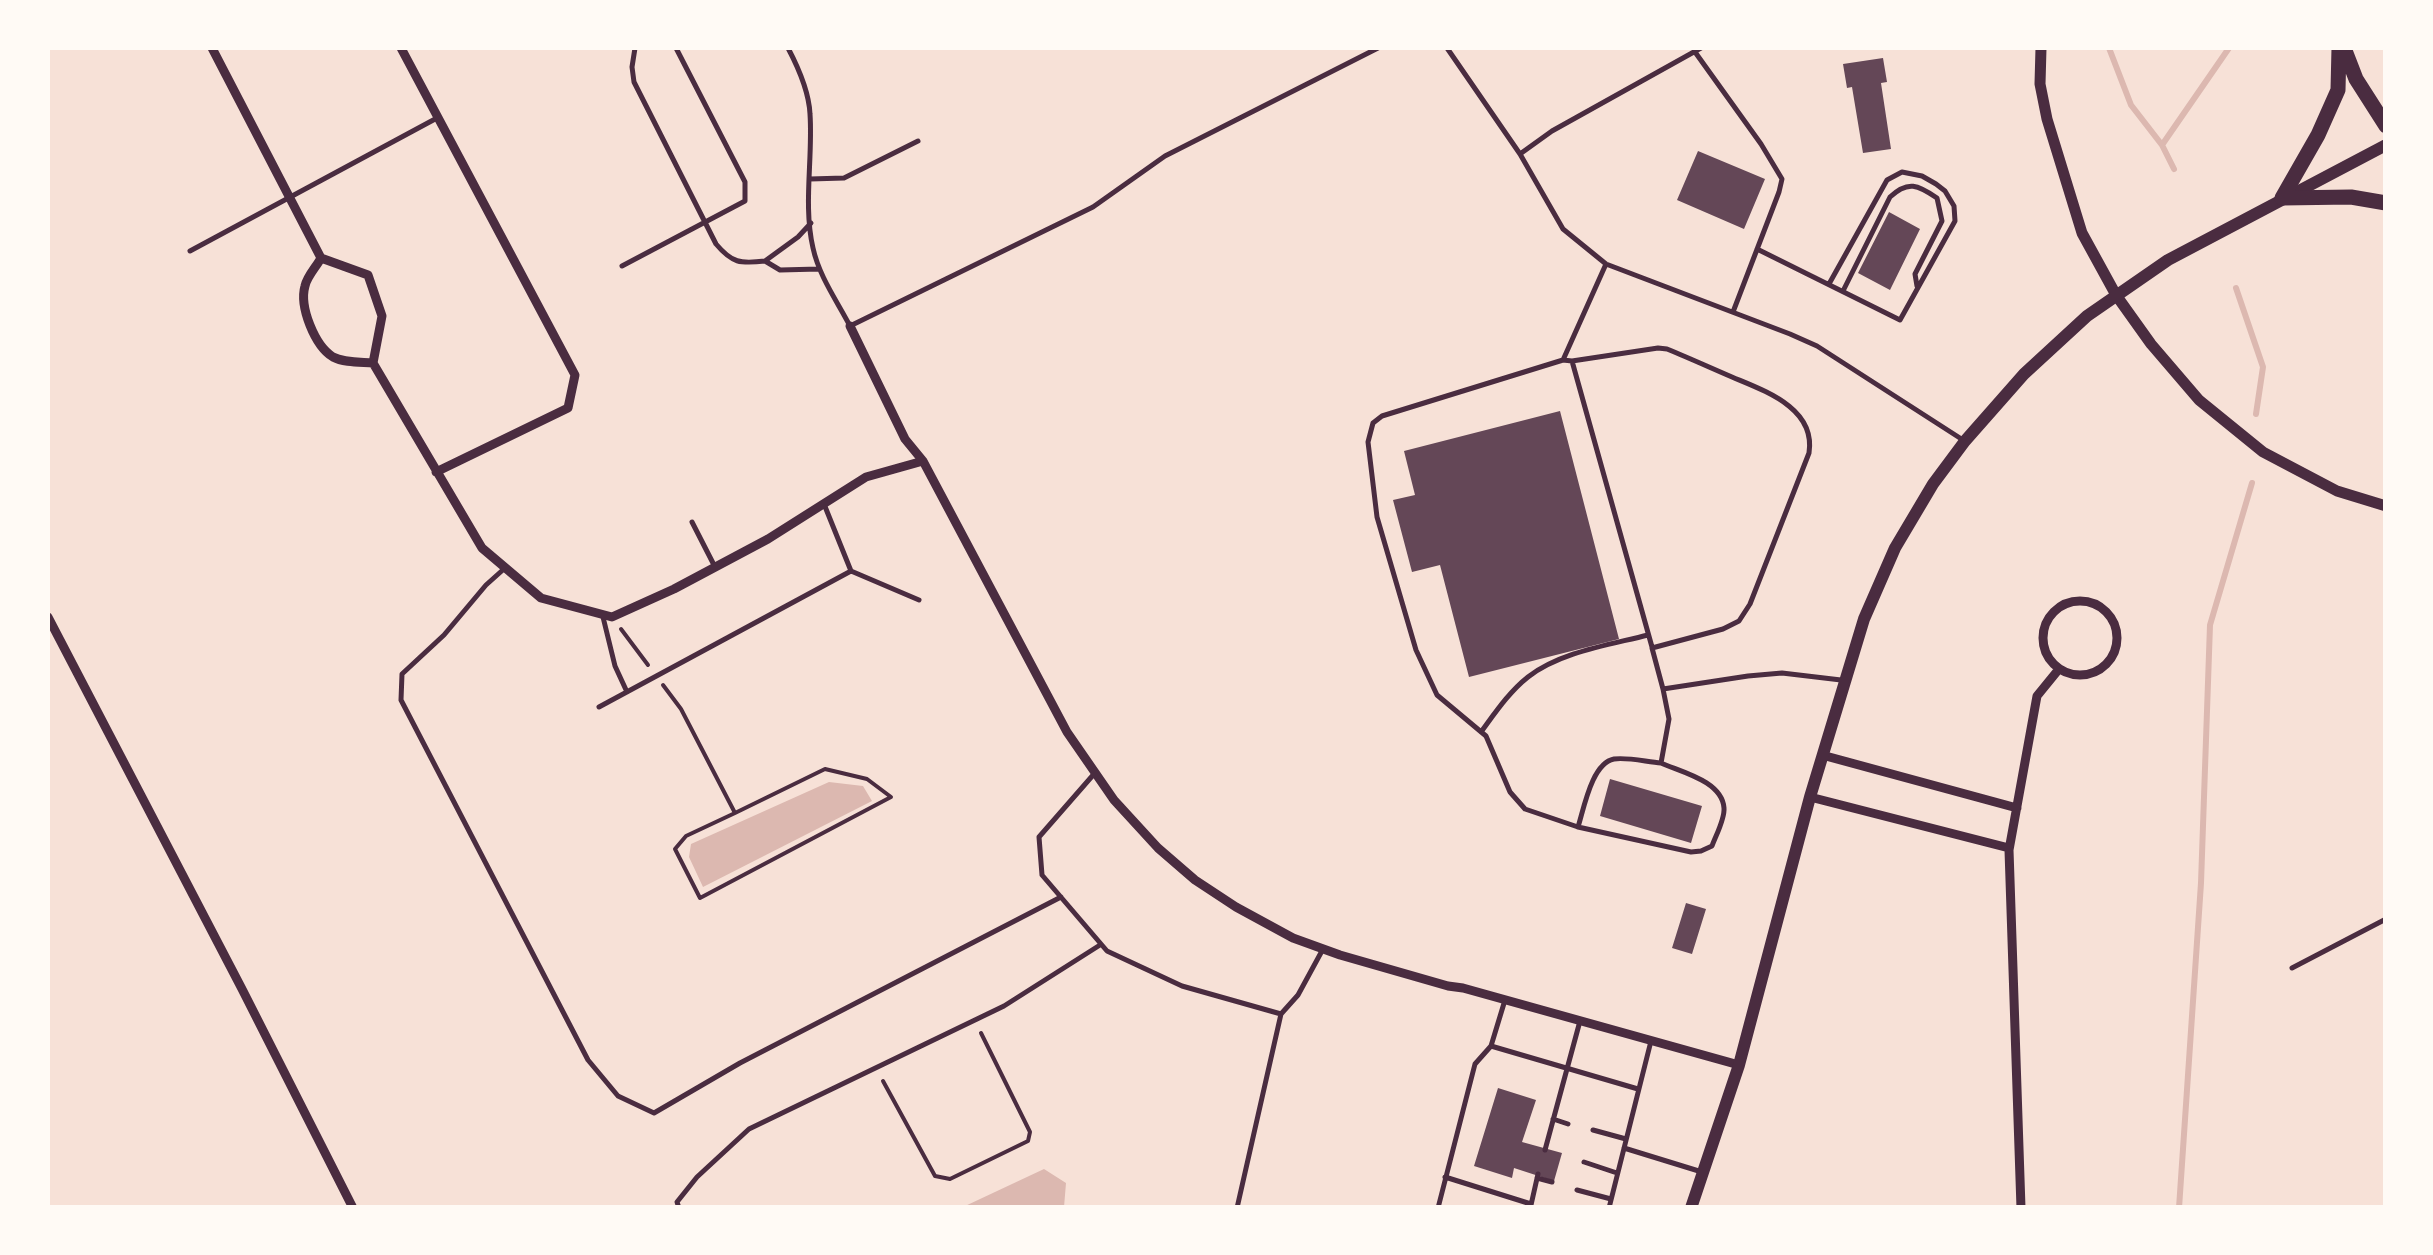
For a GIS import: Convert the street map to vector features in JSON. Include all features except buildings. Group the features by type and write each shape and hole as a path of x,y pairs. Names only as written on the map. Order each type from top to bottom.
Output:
{"highway":[{"path":"2342,48 2356,80 2386,126"},
{"path":"2282,198 2338,90 2342,48"},
{"path":"2282,198 2350,197 2386,203"}],"main road":[{"path":"1691,1208 1739,1065 1810,797 1864,619 1895,548 1933,484 2024,374 2087,316 2168,260 2386,144"}],"street":[{"path":"212,48 321,258 368,274 382,316 373,363 436,472 482,548 542,598 607,615 674,589 768,539 866,477 923,461"},
{"path":"401,48 574,375 568,408 436,472"},
{"path":"2041,48 2040,84 2082,233 2116,295 2151,344 2199,400 2263,452 2337,492 2386,506"},
{"path":"321,258 305,286 311,329 320,346 336,360 373,363"},
{"path":"850,326 905,439 923,461 1067,732 1134,824 1169,859 1236,908 1323,949 1739,1065"},
{"path":"2082,601 2103,610 2116,629 2114,654 2096,672 2084,676 2059,670 2044,649 2042,636 2050,615 2070,602 2082,601"},
{"path":"48,617 352,1208"},
{"path":"2021,1208 2009,848 2037,696 2059,670"},
{"path":"1822,755 2016,808"},
{"path":"1810,797 2009,848"}],"lane":[{"path":"635,48 634,82 704,222 727,256 744,264 764,261 811,223"},
{"path":"622,266 745,200 746,182 676,48"},
{"path":"788,48 810,110 813,247 850,326 1093,207 1165,156 1378,48"},
{"path":"1447,48 1520,154 1562,229 1606,264 1817,346 1965,442"},
{"path":"1520,154 1698,50 1782,179 1733,312"},
{"path":"190,251 437,118"},
{"path":"810,179 844,178 918,141"},
{"path":"1757,248 1900,320 1955,221 1954,206 1945,192 1922,176 1902,172 1887,180 1829,284"},
{"path":"1843,291 1890,198 1898,189 1912,186 1936,198 1942,221 1915,274 1917,289"},
{"path":"764,261 780,270 821,270"},
{"path":"1563,360 1606,264"},
{"path":"1578,826 1595,776 1601,765 1612,759 1661,763 1709,784 1725,810 1712,846 1691,852 1578,826 1525,809 1510,792 1486,736 1437,694 1416,650 1377,517 1368,442 1374,423 1382,416 1563,360 1658,348 1775,395 1791,407 1804,424 1810,441 1809,453 1750,604 1739,620 1723,629 1652,648"},
{"path":"1572,361 1663,690 1669,719 1661,763"},
{"path":"824,504 851,572 919,600"},
{"path":"692,522 715,567"},
{"path":"506,568 402,674 401,700 588,1060 618,1096 654,1113 740,1062 1061,897"},
{"path":"598,708 851,572"},
{"path":"607,615 615,666 627,692"},
{"path":"1480,732 1531,674 1573,655 1648,635"},
{"path":"1663,690 1782,673 1844,680"},
{"path":"1094,774 1039,838 1042,875 1107,951 1182,986 1280,1014"},
{"path":"2292,968 2386,918"},
{"path":"679,1208 677,1202 697,1176 749,1129 1004,1006 1100,945"},
{"path":"1237,1208 1280,1014 1298,995 1323,949"},
{"path":"1439,1207 1475,1064 1492,1046 1505,1000"},
{"path":"1544,1150 1580,1021"},
{"path":"1609,1208 1651,1040"},
{"path":"1492,1046 1638,1090"},
{"path":"1553,1119 1568,1124"},
{"path":"1593,1130 1626,1139"},
{"path":"1624,1148 1702,1172"},
{"path":"1584,1162 1617,1172"},
{"path":"1445,1177 1531,1206 1538,1176 1552,1182"},
{"path":"1577,1190 1611,1199"}],"path":[{"path":"607,615 681,709 735,813"},
{"path":"825,769 866,779 891,797 700,898 675,849 686,836 735,813 825,769"},
{"path":"876,1068 935,1176 950,1180 1028,1141 1030,1132 974,1020"}],"shaded area":[{"path":"829,782 863,786 872,801 703,887 689,857 691,844"},
{"path":"1044,1169 1066,1183 1064,1207 963,1207"}],"waterway":[{"path":"2109,48 2131,105 2162,145 2174,169"},
{"path":"2162,145 2229,48"},
{"path":"2236,288 2263,367 2256,414"},
{"path":"2179,1208 2201,883 2210,625 2252,483"}]}
